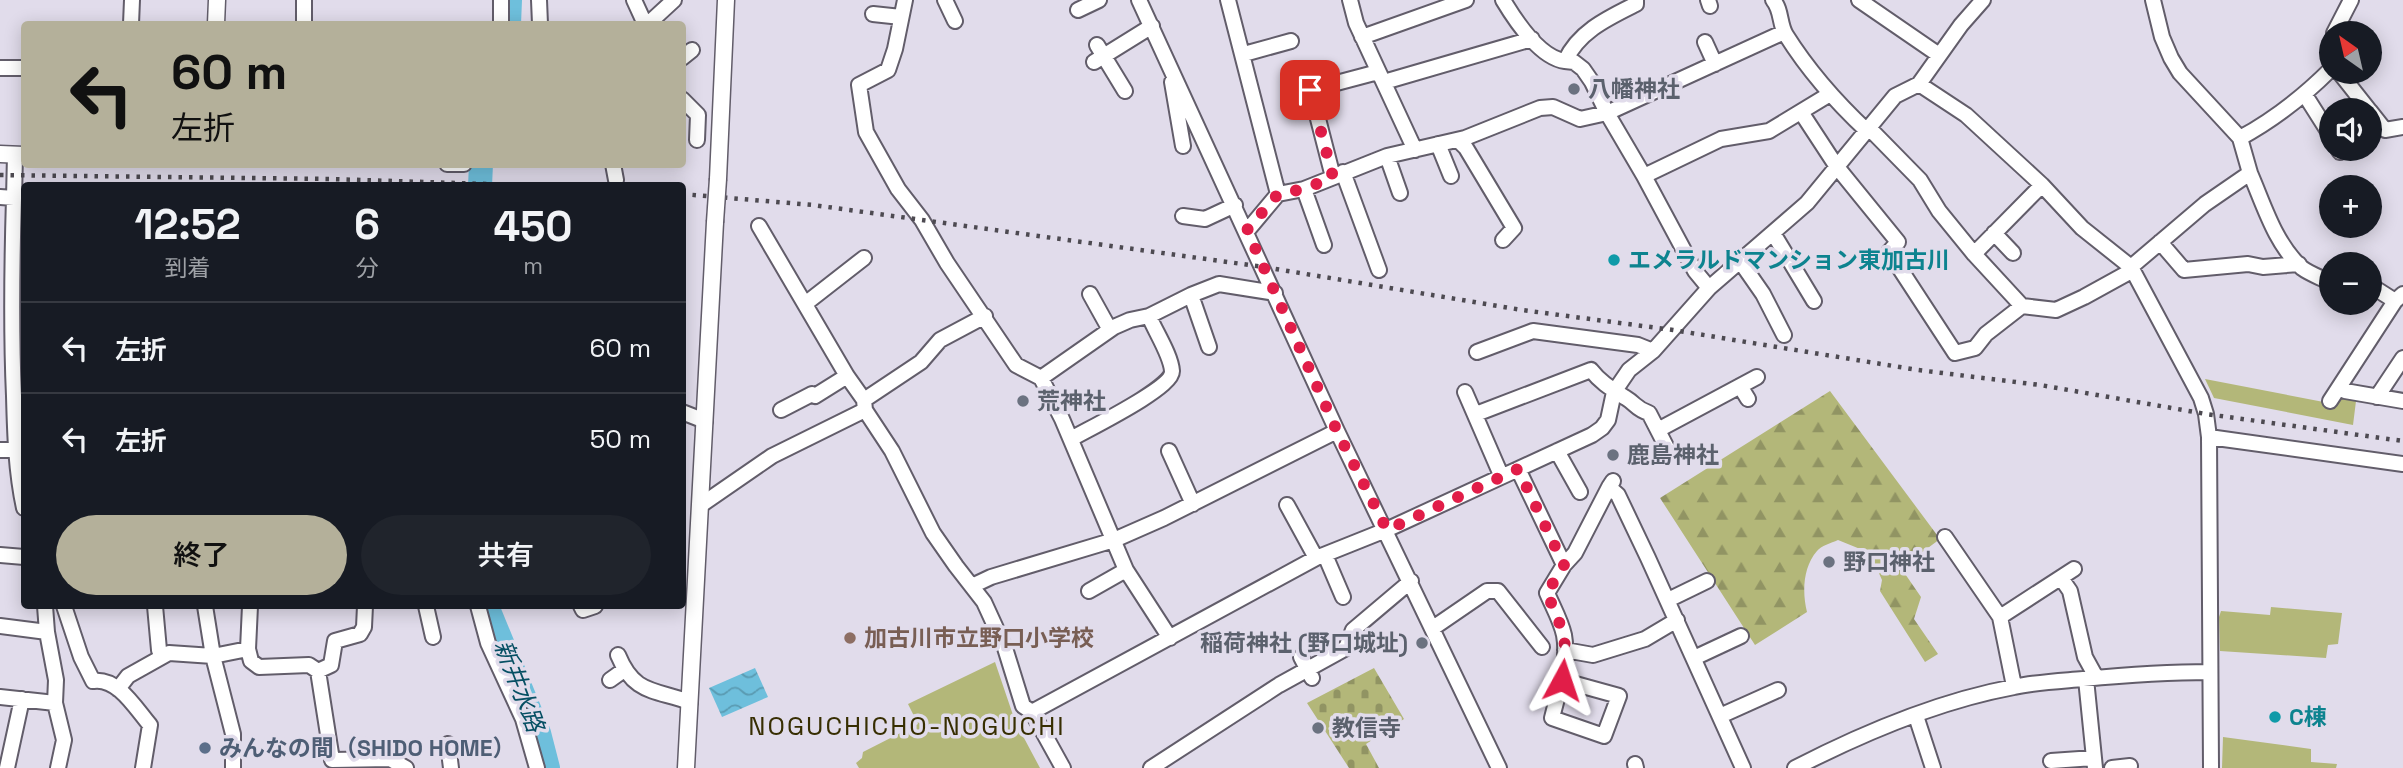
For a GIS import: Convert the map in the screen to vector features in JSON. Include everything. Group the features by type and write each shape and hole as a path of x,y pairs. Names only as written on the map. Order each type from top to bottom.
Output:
{"street":[{"path":"131,21 132,0"},
{"path":"216,21 217,0"},
{"path":"304,0 304,21"},
{"path":"501,0 501,21"},
{"path":"539,0 540,21"},
{"path":"634,0 644,21"},
{"path":"650,21 674,0"},
{"path":"686,768 726,0"},
{"path":"905,0 888,70 859,85 866,132 898,189 922,220 947,263 1017,365 1041,378 1071,439 1126,570 1170,638"},
{"path":"944,0 955,20"},
{"path":"1078,10 1100,0"},
{"path":"1139,0 1247,230 1337,431 1387,530 1499,768"},
{"path":"1350,0 1362,37 1415,150"},
{"path":"1362,37 1466,0"},
{"path":"1503,0 1517,24 1532,39 1557,60 1574,62 1588,75 1695,271 1709,288"},
{"path":"1565,61 1569,52 1595,25 1636,4 1636,0"},
{"path":"1793,0 1776,3 1784,32 1830,94 1920,180 1939,211 2022,306 2056,310 2084,298 2132,269 2206,204 2250,173"},
{"path":"1859,0 1939,55"},
{"path":"1032,712 1320,557 1387,530 1602,428 1608,419 1614,392 1629,370 1653,351 1709,288 1807,203 1895,96 1919,84 1961,25 1983,0"},
{"path":"2153,0 2162,37 2180,74 2240,138 2250,173 2276,234 2286,250 2303,268 2319,277"},
{"path":"2340,21 2351,0"},
{"path":"1222,1 1254,98 1260,143 1278,194"},
{"path":"873,14 901,17"},
{"path":"1125,91 1122,74 1098,55 1152,26"},
{"path":"1247,230 1278,194 1304,189 1387,156 1458,139 1540,108 1553,107 1580,119 1607,113 1784,32"},
{"path":"1378,270 1372,235 1314,126 1308,83 1381,77 1532,39"},
{"path":"1239,51 1291,41"},
{"path":"1705,41 1715,64"},
{"path":"1170,66 1183,146"},
{"path":"0,68 21,68"},
{"path":"2240,138 2270,122 2319,81"},
{"path":"1919,84 1966,115 2042,185 2082,228 2132,269 2201,398 2207,414 2209,437 2211,768"},
{"path":"2348,84 2359,98"},
{"path":"1254,98 1270,93"},
{"path":"1644,176 1721,139 1769,131 1830,94"},
{"path":"2305,95 2319,114"},
{"path":"686,103 698,115 697,140"},
{"path":"1801,112 1838,167 1898,242 1889,252 1952,351 1955,353 1975,348 1986,334 2022,306"},
{"path":"2382,126 2385,130 2403,127"},
{"path":"1458,139 1514,228 1503,240"},
{"path":"1438,144 1451,176"},
{"path":"13,155 7,197 18,281 6,366 20,448 21,494"},
{"path":"1387,156 1400,193"},
{"path":"614,168 616,180"},
{"path":"1974,254 2042,185"},
{"path":"1304,189 1324,245"},
{"path":"1197,202 1200,218"},
{"path":"1183,216 1205,219 1235,205"},
{"path":"759,226 892,451 933,533 984,602 1005,648 1023,706 1032,712 1063,768"},
{"path":"1773,233 1814,302"},
{"path":"1994,233 2013,253"},
{"path":"2160,242 2184,270 2248,264 2263,267 2299,264"},
{"path":"805,304 864,258"},
{"path":"1740,261 1763,294 1784,335"},
{"path":"1041,378 1110,330 1130,320 1149,316 1219,284 1275,292"},
{"path":"2330,401 2399,298 2382,290"},
{"path":"1090,294 1110,330"},
{"path":"1191,295 1209,347"},
{"path":"701,505 772,456 864,405 921,362 940,340 985,316"},
{"path":"1071,439 1156,390 1170,379 1170,363 1149,316"},
{"path":"1477,352 1533,331 1638,345 1653,351"},
{"path":"2377,397 2403,358"},
{"path":"1476,414 1591,370 1601,383 1629,399 1638,410 1649,414 1667,448"},
{"path":"782,410 812,394 815,396 847,376"},
{"path":"1658,430 1744,392 1757,377"},
{"path":"2345,391 2403,401"},
{"path":"1465,392 1501,475"},
{"path":"686,414 705,421"},
{"path":"972,586 991,576 1114,540 1337,431"},
{"path":"2209,437 2403,464"},
{"path":"0,450 20,448"},
{"path":"1557,451 1580,492"},
{"path":"1169,452 1193,503"},
{"path":"1518,469 1564,565"},
{"path":"1562,680 1619,696 1604,736 1552,718 1562,680 1565,650 1564,634 1547,593 1564,565 1575,553 1611,483 1668,600 1743,768"},
{"path":"1287,505 1343,597"},
{"path":"1945,537 2000,617 2014,686"},
{"path":"0,555 21,557"},
{"path":"2000,617 2074,569"},
{"path":"1089,591 1126,570"},
{"path":"2051,761 2095,763 2091,678 2070,591 2060,578"},
{"path":"1151,768 1307,668 1346,648 1353,630 1411,581"},
{"path":"1668,600 1707,581"},
{"path":"1433,628 1487,591 1498,591 1542,647"},
{"path":"45,609 57,680 55,703 64,740 58,768"},
{"path":"65,609 93,681 99,680 118,689 150,725 143,768"},
{"path":"155,609 159,650 162,656"},
{"path":"205,609 213,656 233,734 233,768"},
{"path":"250,609 248,649 251,661 259,667 309,665 317,671 332,764 390,759 406,768"},
{"path":"317,671 331,665 335,641 360,635 365,627 365,609"},
{"path":"427,609 433,637"},
{"path":"479,609 488,643 523,719 537,768"},
{"path":"1565,650 1593,654 1645,639 1677,620"},
{"path":"0,626 47,632"},
{"path":"1694,658 1741,636"},
{"path":"118,689 128,676 169,653 213,656 248,649"},
{"path":"618,655 624,670 635,684 690,702"},
{"path":"610,681 624,670"},
{"path":"1795,768 1821,754 1916,716 1962,699 2014,686 2159,672 2210,671"},
{"path":"1720,716 1778,690"},
{"path":"0,697 55,703"},
{"path":"7,768 22,699"},
{"path":"1916,716 1933,768"},
{"path":"448,744 451,768"},
{"path":"2112,768 2130,765"}],"green space":[{"path":"20,192 21,192 21,269"},
{"path":"2205,379 2334,404 2338,398 2356,401 2353,425 2214,398"},
{"path":"1830,391 1940,539 1901,568 1921,597 1914,619 1938,654 1925,662 1880,591 1882,580 1870,553 1838,540 1819,549 1812,557 1804,588 1807,612 1755,645 1660,498"},
{"path":"2271,607 2342,613 2338,644 2328,645 2326,658 2220,651 2221,611 2270,615"},
{"path":"995,662 1015,721 1040,768 859,768 856,763 862,758 863,752 918,724 908,704"},
{"path":"1374,668 1404,719 1366,744 1379,768 1349,768 1307,703"},
{"path":"2223,737 2311,749 2311,762 2337,764 2336,768 2222,768"}],"water":[{"path":"755,668 768,697 722,717 709,688"}],"waterway":[{"name":"新井水路","path":"509,21 510,0"},
{"name":"新井水路","path":"480,182 481,168"},
{"name":"新井水路","path":"488,609 539,733 548,768"}],"railway":[{"path":"0,175 424,182"},
{"path":"686,194 813,205 1264,267 1522,310 1673,330 1918,370 2040,385 2206,414 2403,441"}],"place":[{"name":"八幡神社","path":"1574,89"},
{"name":"エメラルドマンション東加古川","path":"1614,260"},
{"name":"荒神社","path":"1023,401"},
{"name":"鹿島神社","path":"1613,455"},
{"name":"野口神社","path":"1829,562"},
{"name":"加古川市立野口小学校","path":"850,638"},
{"name":"稲荷神社 (野口城址)","path":"1422,643"},
{"name":"C棟","path":"2275,717"},
{"name":"教信寺","path":"1318,728"},
{"name":"みんなの間（SHIDO HOME）","path":"205,748"}],"district":[{"name":"NOGUCHICHO-NOGUCHI","path":"907,726"}],"route":[{"path":"1310,90 1333,177 1304,189 1278,194 1247,230 1337,431 1387,530 1518,469 1564,565 1547,593 1564,634 1562,680"}]}
